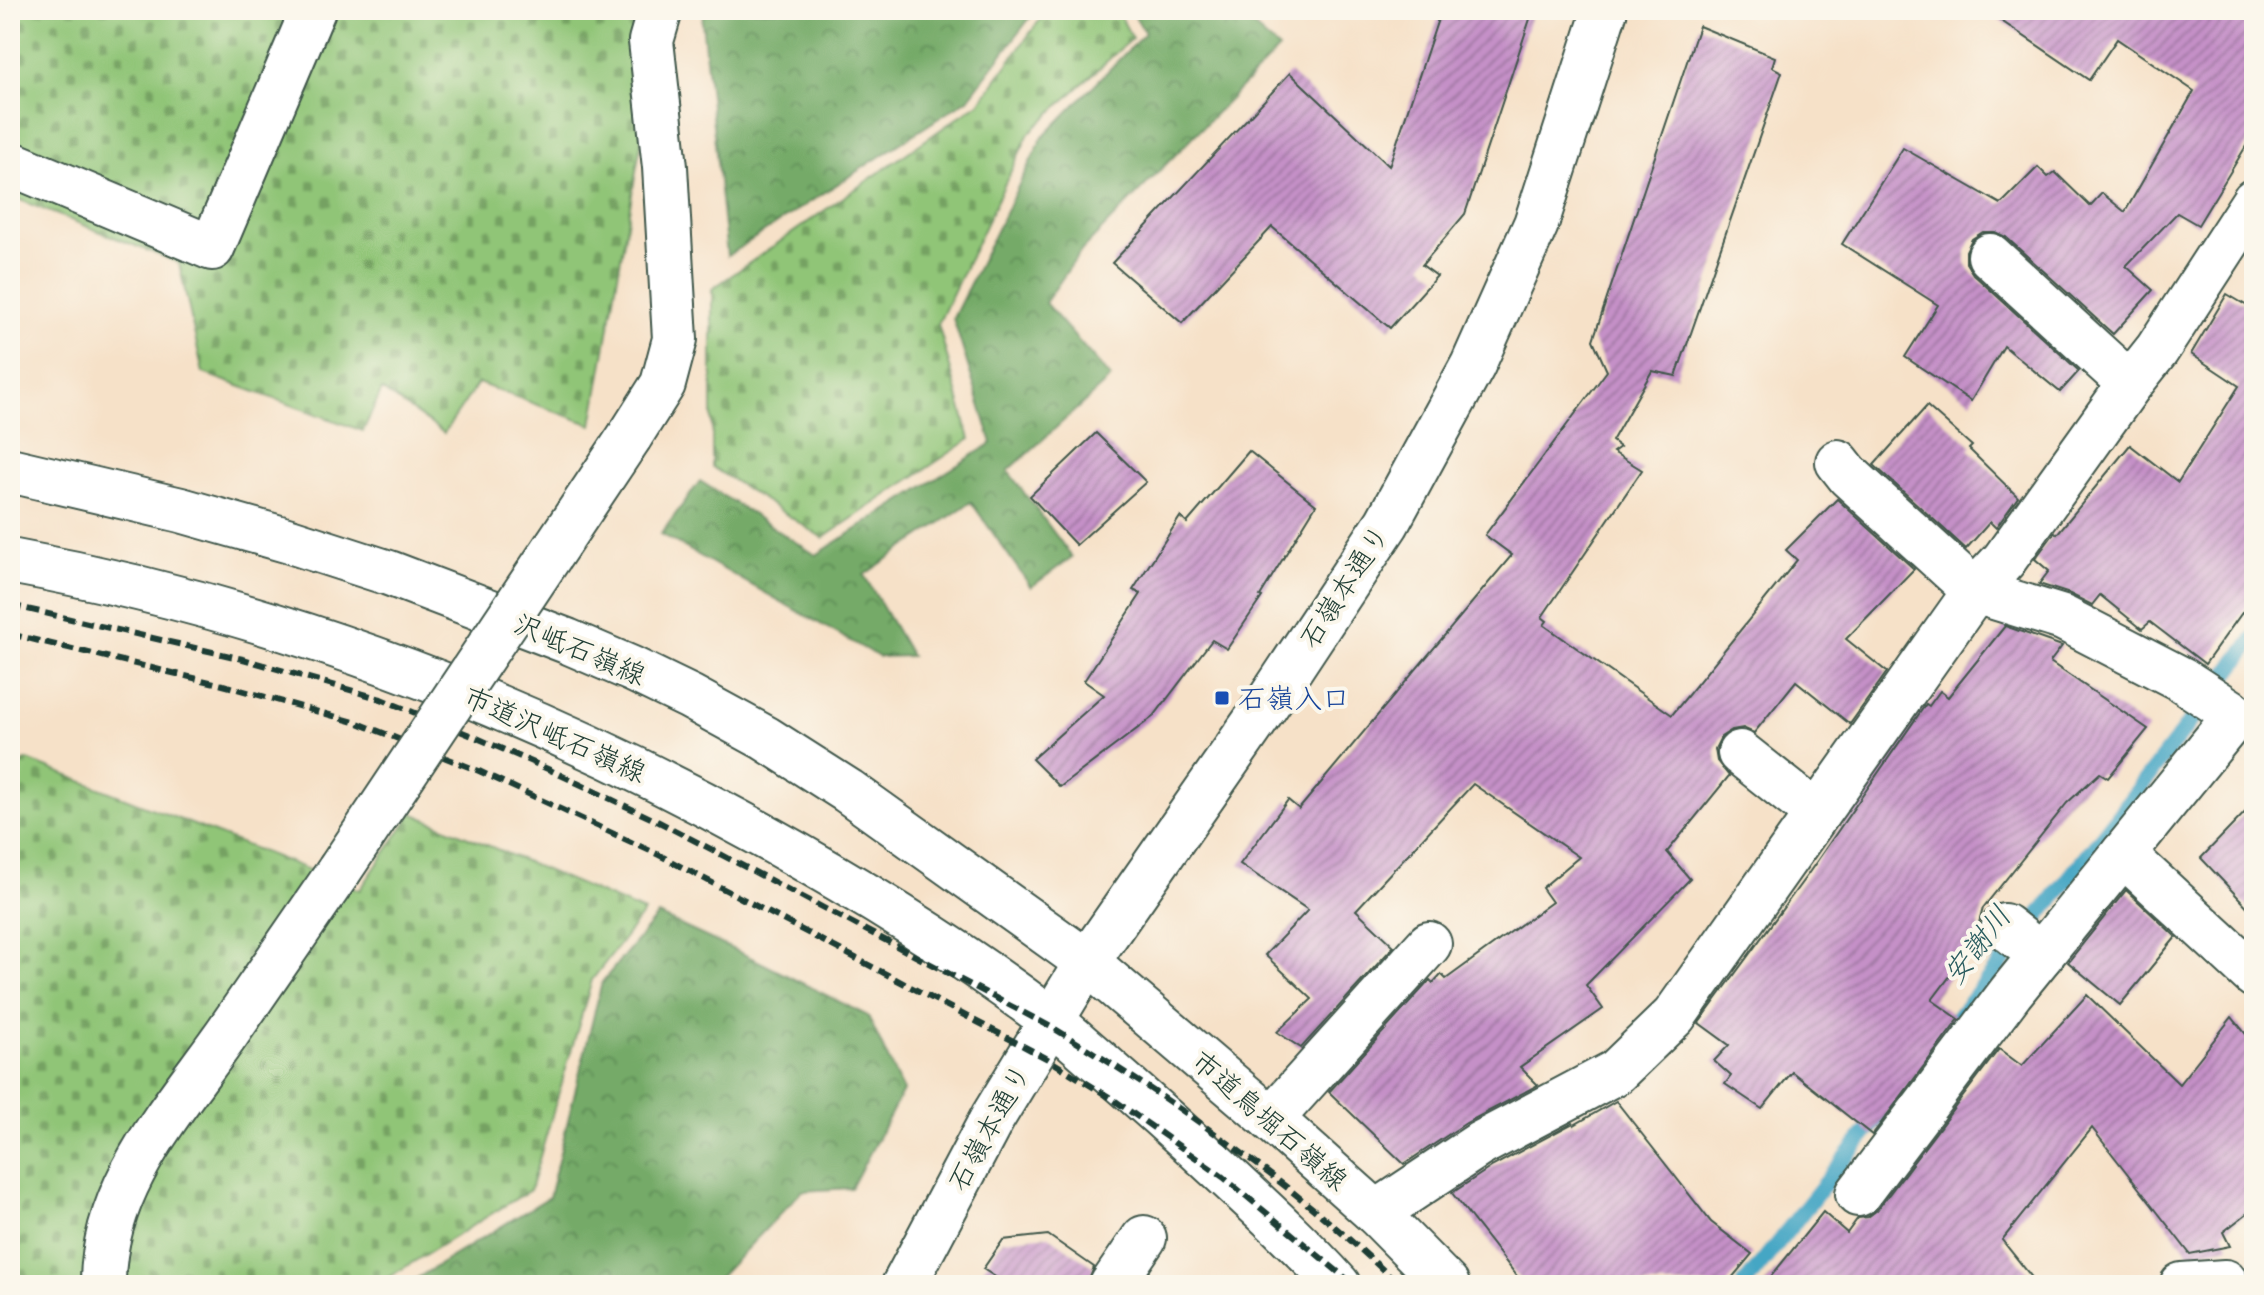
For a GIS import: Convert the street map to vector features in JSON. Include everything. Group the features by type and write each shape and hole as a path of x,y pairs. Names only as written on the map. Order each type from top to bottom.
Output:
{"street":[{"path":"10,163 212,248 313,10"},
{"path":"103,1285 103,1259 112,1218 137,1162 339,871 663,384 675,339 665,167 651,41 660,10"},
{"name":"石嶺本通り","path":"904,1285 993,1117 1087,962 1256,719 1387,523 1473,365 1536,224 1605,10"},
{"path":"1376,1213 1480,1144 1616,1072 1674,1016 1975,591 2004,560 2157,350 2254,201"},
{"path":"1990,256 2130,384"},
{"path":"1838,462 1849,476 1975,591 2063,618 2242,709 2011,992 1858,1194"},
{"name":"沢岻石嶺線","path":"10,470 181,510 290,541 404,579 632,669 777,745 884,816 1087,962"},
{"name":"市道沢岻石嶺線","path":"10,561 154,591 342,646 602,752 712,807 821,868 958,952 1051,1020"},
{"path":"1740,753 1817,814"},
{"path":"2123,854 2254,975"},
{"path":"2004,926 2041,955"},
{"path":"1271,1119 1429,944"},
{"name":"市道鳥堀石嶺線","path":"1087,962 1376,1213 1447,1285"},
{"path":"1051,1020 1185,1138 1305,1249 1338,1285"},
{"path":"1112,1285 1144,1238"},
{"path":"2182,1285 2225,1282 2227,1285"}],"green space":[{"path":"10,10 664,10 592,425 478,383 444,433 382,390 363,431 203,373 179,263 10,196"},
{"path":"704,10 1036,10 968,99 727,256 702,22"},
{"path":"1047,10 1117,10 1132,38 1029,133 938,324 970,439 823,538 712,467 712,289 980,102"},
{"path":"1131,10 1234,10 1279,49 1082,250 1045,303 1111,378 1008,471 1072,557 1031,587 971,502 864,575 911,656 879,657 661,534 700,481 816,555 992,443 953,318 1042,138 1145,33"},
{"path":"10,756 15,766 28,760 360,890 412,813 644,912 592,980 530,1190 376,1285 10,1285"},
{"path":"658,915 868,1016 903,1091 851,1188 802,1191 712,1285 406,1285 549,1197 602,982"}],"building":[{"path":"1441,10 1533,10 1465,214 1422,265 1437,276 1390,328 1272,227 1182,323 1112,263 1290,73 1389,166"},
{"path":"1985,10 2254,10 2254,133 2198,225 2177,213 2126,266 2153,290 2113,334 2006,237 1995,232 1983,232 1972,239 1966,251 1966,263 1973,274 2079,371 2060,392 2004,346 1971,401 1905,357 1938,305 1842,244 1903,148 2001,204 2038,167 2048,177 2055,172 2090,206 2102,193 2125,212 2194,91 2117,39 2089,80"},
{"path":"1699,26 1775,57 1772,67 1782,72 1676,376 1652,371 1612,441 1620,447 1613,452 1642,470 1542,617 1547,621 1544,625 1672,715 1797,560 1786,550 1837,499 1914,569 1846,639 1887,672 1850,724 1796,681 1754,733 1743,728 1721,737 1715,749 1717,761 1729,776 1667,852 1690,879 1586,985 1603,1009 1520,1067 1538,1085 1466,1123 1404,1164 1329,1092 1430,980 1433,983 1441,974 1446,979 1552,902 1542,888 1579,857 1473,784 1356,910 1394,946 1301,1048 1277,1032 1312,999 1265,955 1308,910 1240,864 1288,800 1299,809 1512,555 1485,535 1607,371 1593,340"},
{"path":"2227,294 2254,310 2254,596 2205,664 2150,622 2142,629 2100,595 2092,605 2039,584 2049,571 2035,559 2130,445 2178,482 2239,386 2191,354"},
{"path":"1927,406 1972,446 1969,449 2018,497 1996,528 1990,522 1966,549 1874,465"},
{"path":"1096,433 1146,482 1076,545 1030,496"},
{"path":"1249,451 1316,505 1262,597 1227,649 1212,640 1154,716 1060,787 1032,759 1104,695 1084,681 1141,594 1133,590 1180,517 1187,523"},
{"path":"2005,626 2062,646 2050,662 2148,729 2108,778 2100,773 2067,803 1983,908 1979,923 1981,935 1932,1000 1959,1019 1872,1135 1792,1072 1762,1109 1725,1084 1731,1076 1714,1061 1729,1045 1699,1023 1808,874 1926,704 1929,706 1940,691 1948,697"},
{"path":"2254,803 2254,914 2201,858"},
{"path":"2126,890 2176,937 2120,1005 2068,962"},
{"path":"2087,995 2179,1084 2232,1017 2254,1044 2254,1208 2223,1232 2230,1246 2190,1254 2092,1128 2002,1240 2038,1285 1764,1285 1823,1212 1847,1233 1858,1218 1868,1217 1877,1210 1999,1049 2022,1066"},
{"path":"1616,1101 1711,1222 1752,1254 1726,1285 1524,1285 1452,1193 1493,1166"},
{"path":"1048,1235 1094,1267 1087,1285 1008,1285 983,1269 1003,1240"}],"waterway":[{"name":"安謝川","path":"1944,1035 2254,639"},
{"name":"安謝川","path":"1744,1285 1880,1115"}],"railway":[{"path":"10,605 243,659 381,699 550,770 659,822 1055,1029 1101,1057 1191,1116 1277,1180 1399,1285"},
{"path":"10,634 223,685 358,723 479,771 659,855 1046,1058 1114,1100 1223,1177 1354,1285"}],"place":[{"name":"石嶺入口","path":"1222,698"}]}
